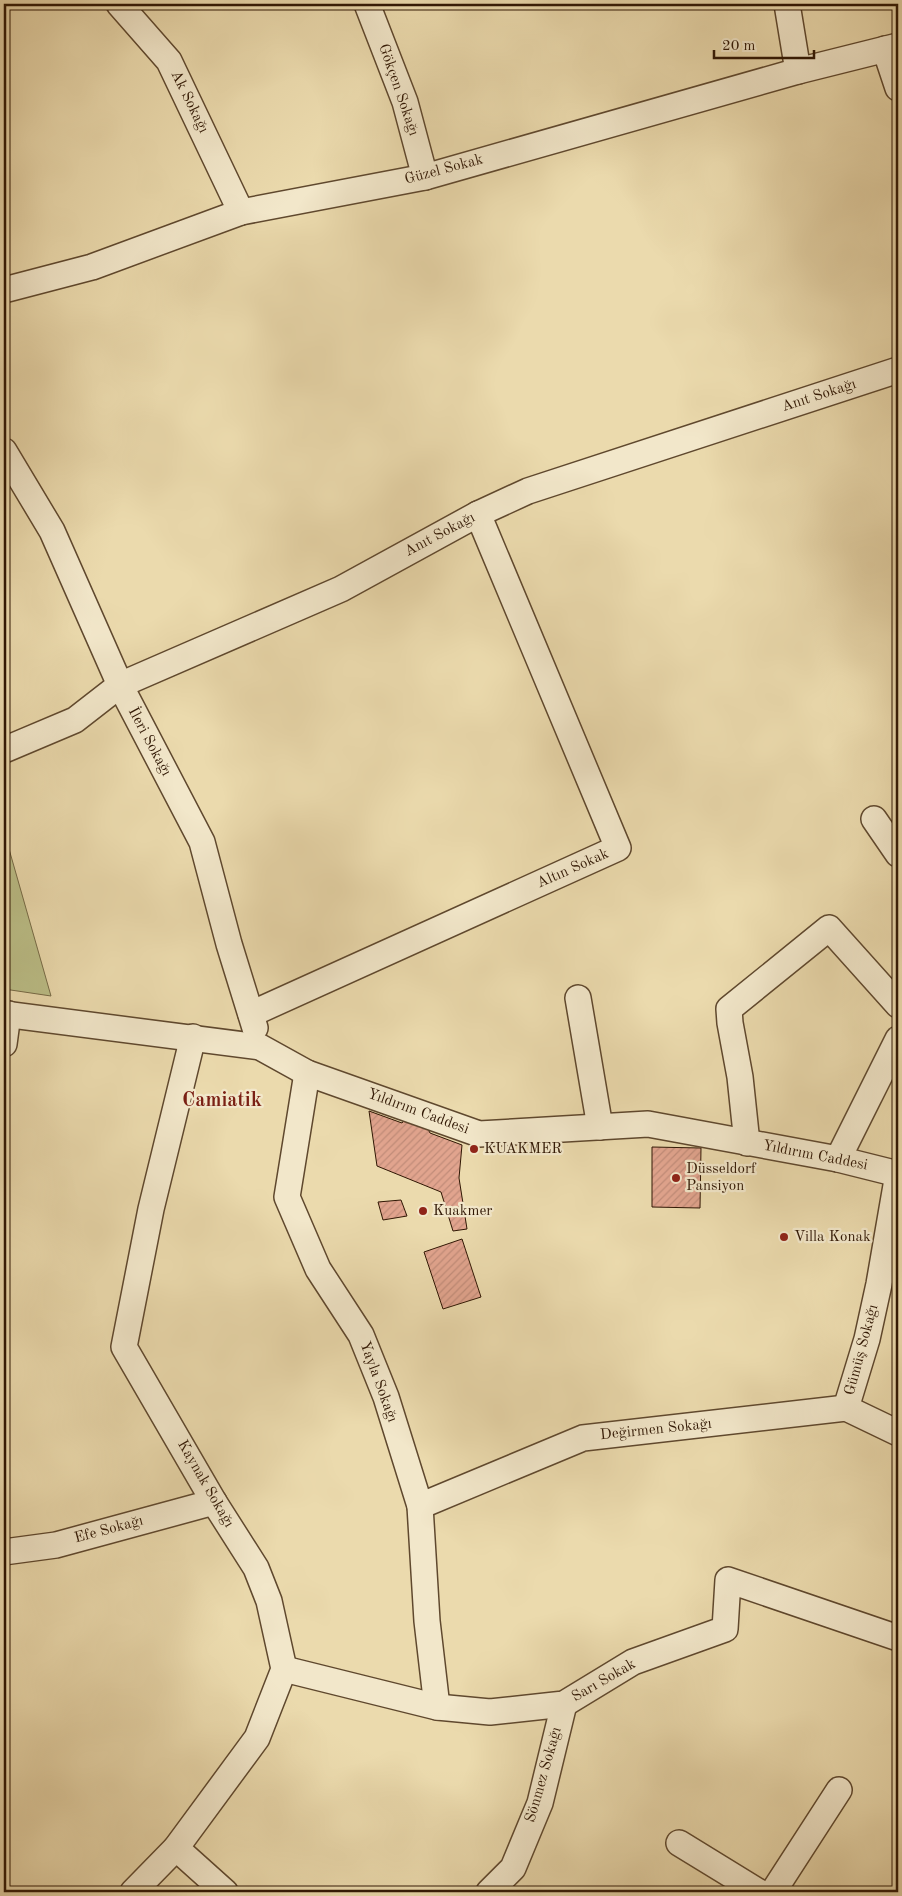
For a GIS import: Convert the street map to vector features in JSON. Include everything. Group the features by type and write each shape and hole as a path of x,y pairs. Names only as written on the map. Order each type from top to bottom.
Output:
{"street":[{"name":"Ak Sokağı","path":"119,4 169,61 241,212"},
{"name":"Gökçen Sokağı","path":"366,4 405,102 425,177"},
{"path":"787,4 798,71"},
{"name":"Güzel Sokak","path":"4,290 92,267 241,212 425,177 798,71 892,48"},
{"path":"892,48 898,88"},
{"name":"Anıt Sokağı","path":"4,750 75,720 120,686 341,588 478,514 528,491 898,370"},
{"name":"İleri Sokağı","path":"4,451 52,531 120,686 202,842 229,944 260,1047"},
{"name":"Altın Sokak","path":"251,1014 618,848 478,514"},
{"path":"874,818 898,854"},
{"path":"747,1143 740,1077 729,1009 829,928 898,1005"},
{"path":"578,998 600,1127"},
{"path":"4,1044 6,1014"},
{"name":"Yıldırım Caddesi","path":"6,1014 260,1047 307,1073 479,1134 648,1124 838,1159 898,1174"},
{"name":"Kaynak Sokağı","path":"193,1037 151,1209 124,1347 214,1502 256,1568 269,1601 284,1669"},
{"path":"838,1159 898,1039"},
{"name":"Yayla Sokağı","path":"307,1073 287,1197 318,1269 361,1335 386,1397 420,1506 427,1621 437,1707"},
{"name":"Gümüş Sokağı","path":"846,1408 867,1339 898,1174"},
{"path":"846,1408 898,1433"},
{"name":"Değirmen Sokağı","path":"420,1506 583,1438 846,1408"},
{"name":"Efe Sokağı","path":"4,1552 56,1545 214,1502"},
{"name":"Sarı Sokak","path":"284,1669 437,1707 490,1712 564,1704 633,1662 725,1629 728,1580 898,1638"},
{"path":"133,1892 176,1848 257,1738 284,1669"},
{"name":"Sönmez Sokağı","path":"489,1892 513,1868 540,1803 564,1704"},
{"path":"773,1892 840,1790"},
{"path":"679,1843 759,1892"},
{"path":"176,1848 225,1892"}],"green space":[{"path":"4,829 5,835 51,996 4,989"}],"building":[{"path":"369,1111 402,1123 405,1119 428,1129 430,1133 462,1145 459,1178 467,1229 453,1231 441,1192 377,1166"},
{"name":"Düsseldorf Pansiyon","path":"652,1147 701,1148 700,1208 652,1207"},
{"path":"401,1200 407,1216 383,1220 378,1202"},
{"path":"462,1239 481,1297 443,1309 424,1252"}],"place":[{"name":"KUAKMER","path":"474,1149"},
{"name":"Düsseldorf Pansiyon","path":"676,1178"},
{"name":"Kuakmer","path":"423,1211"},
{"name":"Villa Konak","path":"784,1237"}],"district":[{"name":"Camiatik","path":"222,1101"}]}
